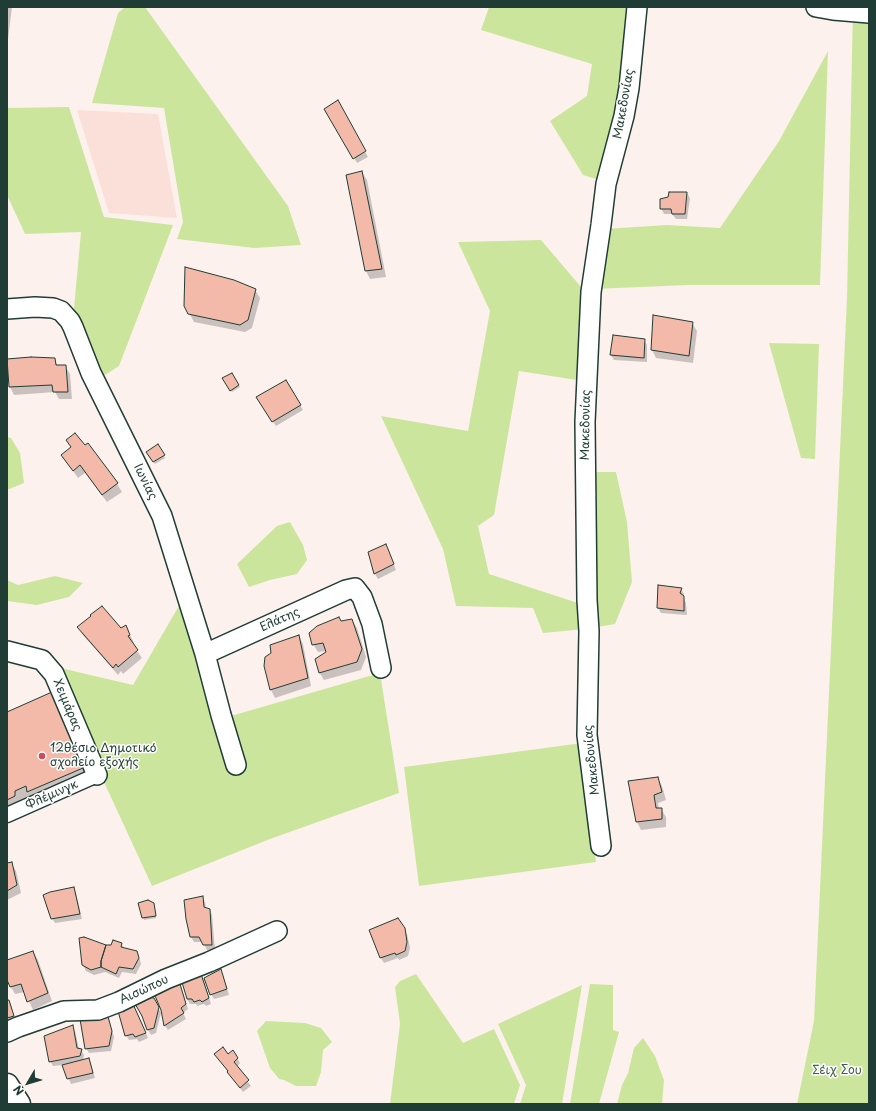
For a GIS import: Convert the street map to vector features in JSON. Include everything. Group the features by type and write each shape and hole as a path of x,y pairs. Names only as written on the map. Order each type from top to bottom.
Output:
{"street":[{"name":"Μακεδονίας","path":"601,846 587,735 589,631 587,600 585,422 590,292 601,226 606,184 624,116 637,7"},
{"path":"816,7 869,13"},
{"name":"Ιωνίας","path":"7,309 36,307 53,308 61,311 70,321 91,372 162,516 205,654 236,765"},
{"name":"Ελάτης","path":"205,654 346,590 355,588 362,597 372,624 381,668"},
{"name":"Χειμάρας","path":"7,652 42,660 54,674 97,775"},
{"name":"Φλέμινγκ","path":"7,814 97,775"},
{"name":"Αισώπου","path":"7,1032 64,1011 98,1010 277,931"},
{"path":"7,1085 19,1104"}],"shaded area":[{"path":"77,110 158,114 177,218 109,213"}],"green space":[{"path":"125,7 145,7 288,206 301,245 254,248 177,239 183,222 164,108 92,103 118,13"},
{"path":"489,7 629,7 619,117 602,181 583,175 550,121 587,96 592,64 481,30"},
{"name":"Σέιχ Σου","path":"853,7 869,7 869,1104 797,1104 814,1021 847,297"},
{"path":"828,51 820,285 688,285 594,289 604,229 667,225 720,228 779,141"},
{"path":"69,107 104,217 173,225 119,366 102,377 73,319 81,232 25,234 7,195 7,108"},
{"path":"541,240 587,294 583,381 519,371 494,515 478,526 489,574 584,605 585,629 543,633 533,608 456,606 443,549 381,416 468,431 490,311 458,242"},
{"path":"769,343 819,344 815,459 801,458"},
{"path":"7,437 11,438 20,453 24,483 7,490"},
{"path":"588,472 616,472 627,522 632,582 615,624 592,628"},
{"path":"290,522 303,545 307,560 297,574 270,580 249,587 237,564 277,526"},
{"path":"55,576 83,583 69,597 37,605 7,601 7,580 18,585"},
{"path":"180,604 217,720 380,673 399,793 270,839 152,886 52,666 133,685"},
{"path":"582,743 596,862 419,886 404,767"},
{"path":"416,974 463,1043 494,1029 520,1085 514,1104 390,1104 400,1024 395,987 400,981"},
{"path":"590,984 613,985 613,1030 619,1032 599,1104 570,1104"},
{"path":"582,985 562,1104 520,1104 526,1085 498,1024"},
{"path":"266,1021 305,1023 321,1028 332,1042 323,1050 321,1072 316,1086 296,1086 279,1079 270,1068 257,1031"},
{"path":"643,1038 655,1056 664,1080 662,1104 617,1104 622,1085 628,1073 634,1048"}],"building":[{"path":"338,100 366,151 353,159 324,109"},
{"path":"362,171 382,269 365,271 346,175"},
{"path":"669,192 687,192 685,214 672,214 671,209 660,209 660,199 668,197"},
{"path":"185,267 234,280 256,289 248,320 240,325 188,314 184,306"},
{"path":"653,315 693,322 689,356 651,350"},
{"path":"613,335 645,339 644,358 610,355"},
{"path":"31,357 55,358 56,365 66,365 68,392 53,392 52,385 9,387 7,359"},
{"path":"232,373 239,385 230,391 222,378"},
{"path":"286,380 301,405 272,422 256,397"},
{"path":"75,433 85,445 88,443 118,483 102,495 80,465 73,471 61,455 71,447 66,440"},
{"path":"158,444 165,455 153,462 146,452"},
{"path":"386,544 394,564 374,574 368,552"},
{"path":"658,585 682,588 680,593 684,596 684,611 657,608"},
{"path":"102,606 121,628 126,625 130,635 128,636 138,650 118,667 116,664 113,668 77,627"},
{"path":"339,617 341,621 352,619 362,649 357,662 319,673 315,659 326,652 323,643 312,645 309,633 317,626"},
{"path":"299,635 308,678 270,690 264,666 265,657 271,653 270,645"},
{"name":"12θέσιο Δημοτικό σχολείο εξοχής","path":"52,692 83,768 27,792 26,786 15,791 15,796 7,800 7,712"},
{"path":"658,777 662,792 654,795 656,808 662,808 662,819 636,822 628,781"},
{"path":"12,862 17,885 7,891 7,863"},
{"path":"74,887 80,914 51,919 43,895"},
{"path":"203,896 204,907 210,909 212,945 203,945 199,937 190,937 186,919 184,900"},
{"path":"148,900 154,903 156,916 142,918 138,903"},
{"path":"398,918 405,928 407,942 405,951 396,955 395,953 380,958 369,930"},
{"path":"84,937 106,945 101,961 101,967 91,970 82,965 79,938"},
{"path":"113,940 122,943 121,947 137,951 139,958 133,969 119,967 116,974 101,967 101,961 106,945 111,945"},
{"path":"33,951 48,993 27,1002 21,984 10,987 7,980 7,960"},
{"path":"221,969 227,989 210,995 204,978"},
{"path":"200,971 209,998 202,1002 200,1000 194,1002 192,999 187,999 181,979"},
{"path":"180,984 186,1004 181,1008 184,1013 164,1026 161,1010 153,991"},
{"path":"147,997 154,998 159,1007 154,1028 147,1030 142,1016 134,1002"},
{"path":"7,1000 9,1000 14,1016 7,1018"},
{"path":"133,1004 146,1033 135,1037 133,1034 125,1036 118,1011"},
{"path":"79,1013 107,1013 112,1031 109,1046 85,1049"},
{"path":"73,1025 77,1048 82,1049 80,1056 49,1062 44,1036"},
{"path":"223,1047 228,1054 233,1050 238,1058 234,1062 249,1080 240,1088 214,1054"},
{"path":"89,1058 93,1073 67,1079 62,1065"}],"place":[{"name":"12θέσιο Δημοτικό σχολείο εξοχής","path":"42,756"}]}
